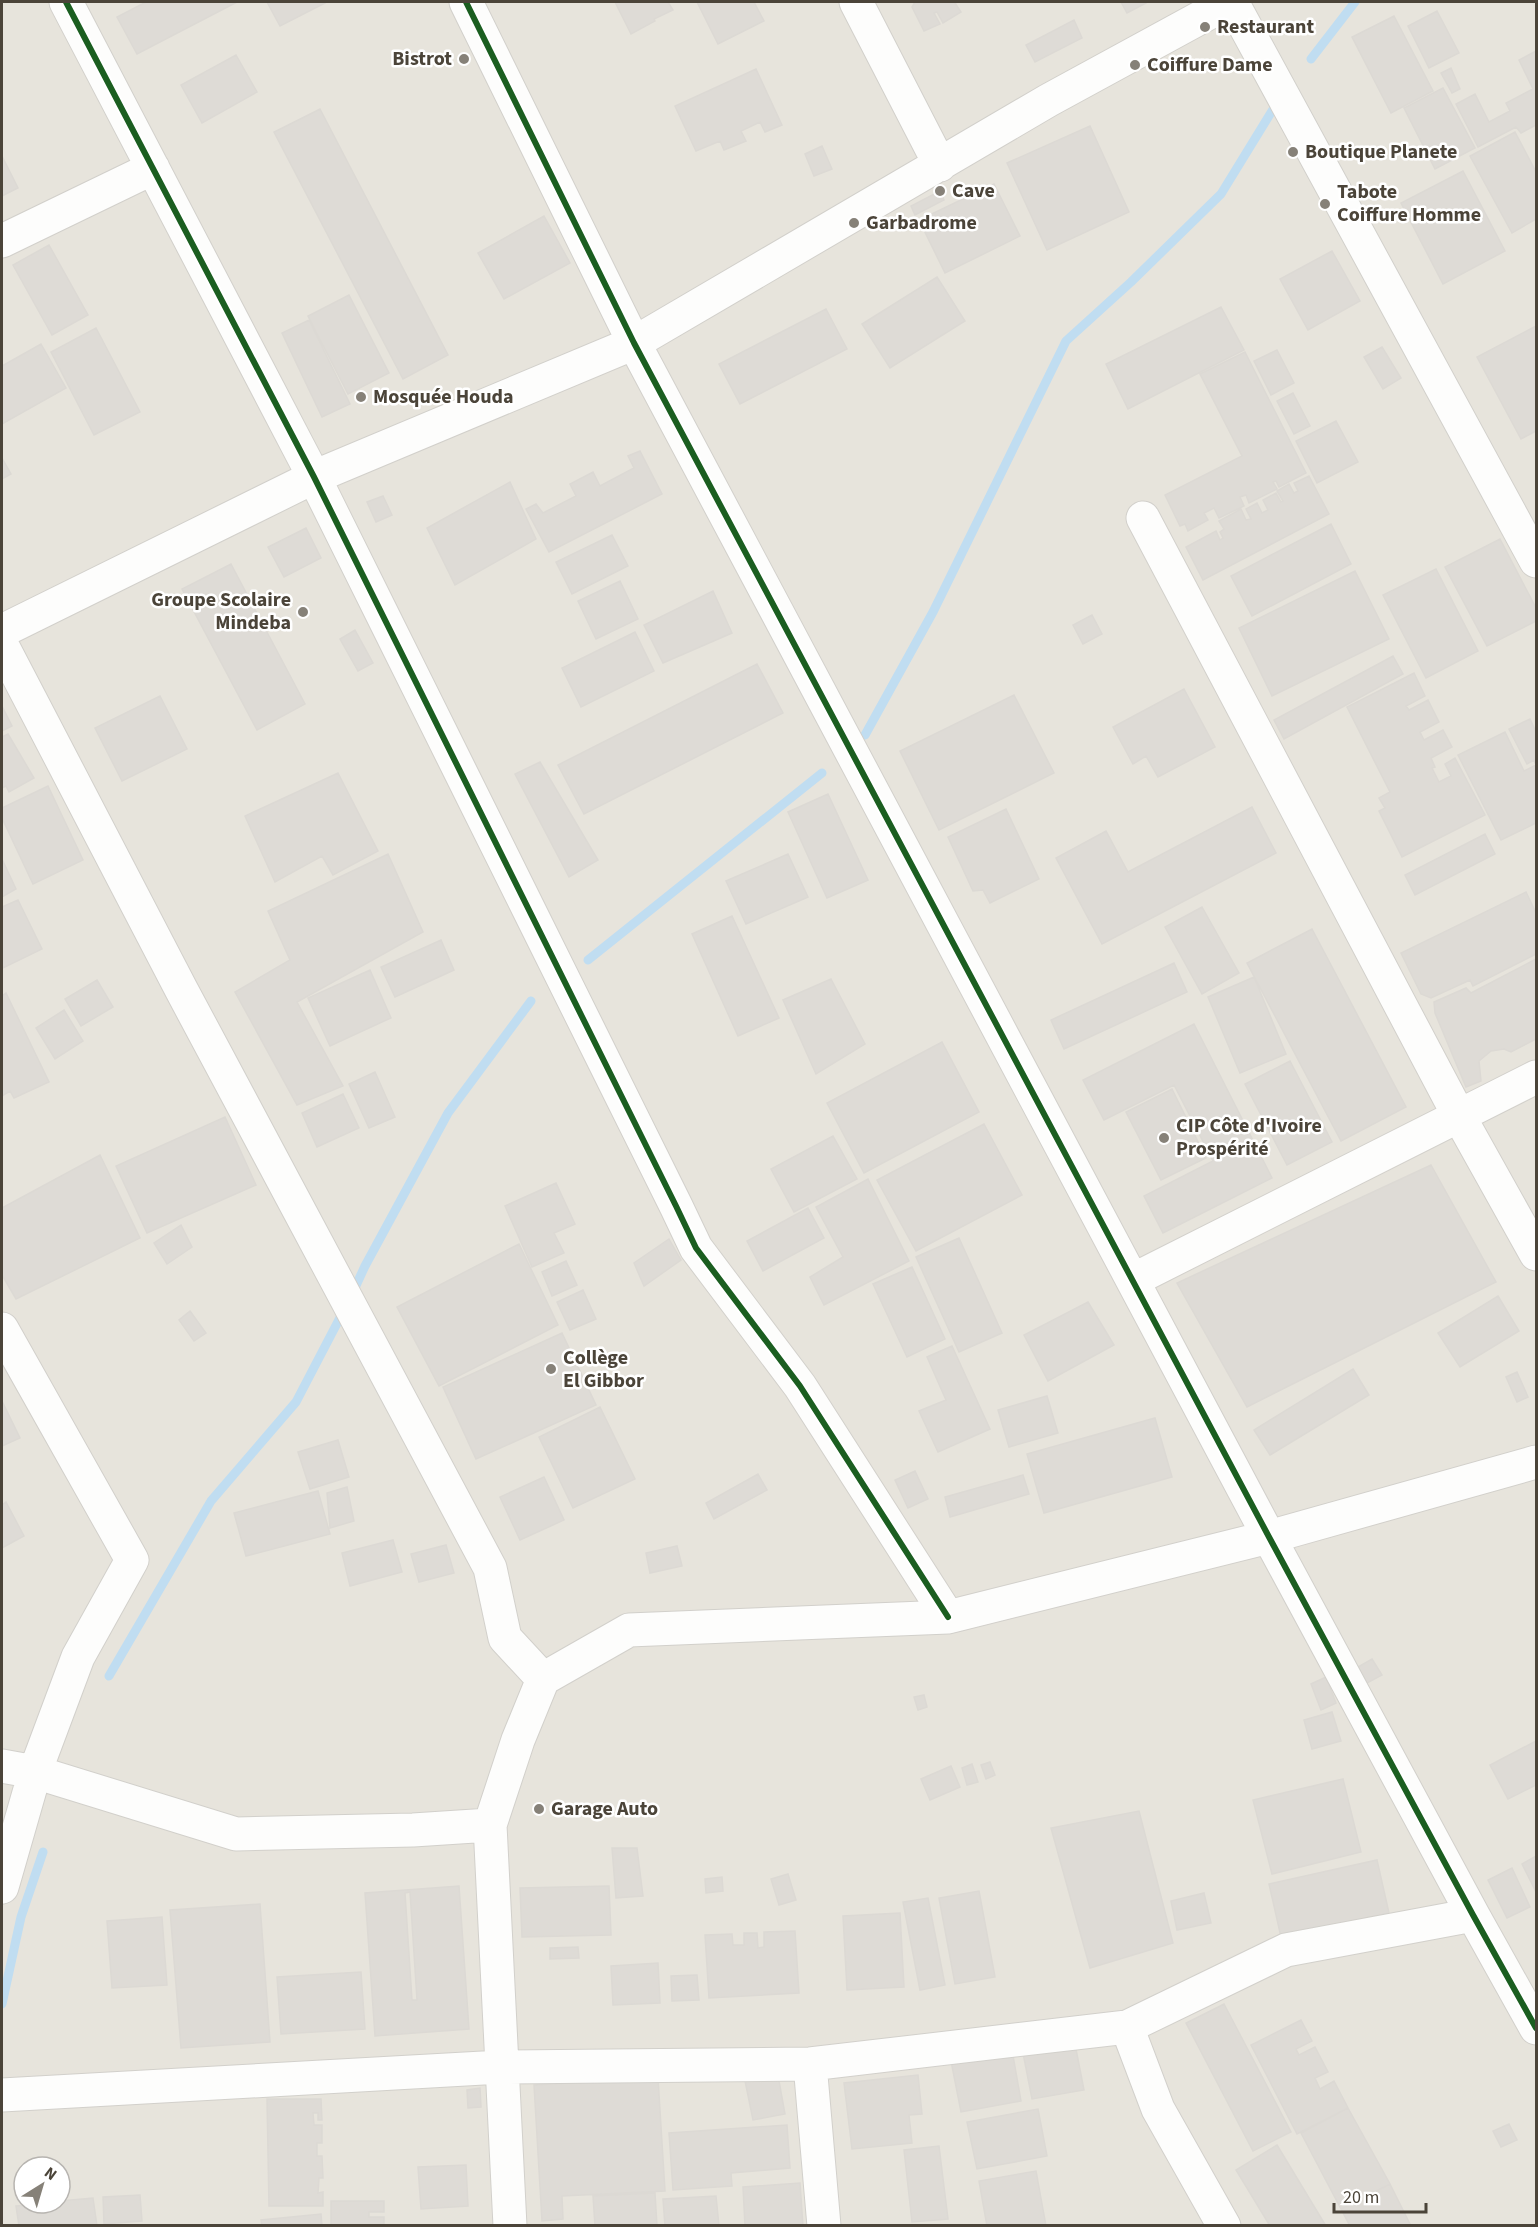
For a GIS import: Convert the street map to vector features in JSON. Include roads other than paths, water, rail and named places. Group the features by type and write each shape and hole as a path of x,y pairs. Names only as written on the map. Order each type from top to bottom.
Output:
{"street":[{"path":"66,2 314,477 676,1206 686,1231 696,1248 800,1386 948,1617"},
{"path":"466,2 634,343 1269,1538 1536,2028"},
{"path":"856,2 940,165"},
{"path":"2,631 314,477 634,343 1049,100 1231,2 1536,561"},
{"path":"2,241 153,168"},
{"path":"1143,518 1460,1116 1536,1254"},
{"path":"2,645 192,1010 490,1568 505,1638 543,1679"},
{"path":"1133,1280 1536,1077"},
{"path":"2,1329 132,1560 78,1657 35,1772 2,1887"},
{"path":"510,2226 490,1825 518,1740 543,1679 628,1630 948,1617 1269,1538 1536,1462"},
{"path":"2,1766 35,1772 236,1834 413,1830 490,1825"},
{"path":"2,2094 501,2067 810,2064 1127,2027 1286,1950 1473,1916"},
{"path":"1127,2027 1158,2109 1224,2226"},
{"path":"810,2064 824,2226"}],"waterway":[{"path":"1311,59 1355,2"},
{"path":"865,735 933,612 1066,341 1131,282 1221,194 1275,106"},
{"path":"588,960 822,773"},
{"path":"353,1292 448,1113 531,1001"},
{"path":"109,1676 211,1501 296,1402 344,1310"},
{"path":"2,2004 21,1917 43,1852"}],"place":[{"name":"Restaurant","path":"1205,27"},
{"name":"Bistrot","path":"464,59"},
{"name":"Coiffure Dame","path":"1135,65"},
{"name":"Boutique Planete","path":"1293,152"},
{"name":"Cave","path":"940,191"},
{"name":"Tabote Coiffure Homme","path":"1325,204"},
{"name":"Garbadrome","path":"854,223"},
{"name":"Mosquée Houda","path":"361,397"},
{"name":"Groupe Scolaire Mindeba","path":"303,612"},
{"name":"CIP Côte d'Ivoire Prospérité","path":"1164,1138"},
{"name":"Collège El Gibbor","path":"551,1369"},
{"name":"Garage Auto","path":"539,1809"}]}
